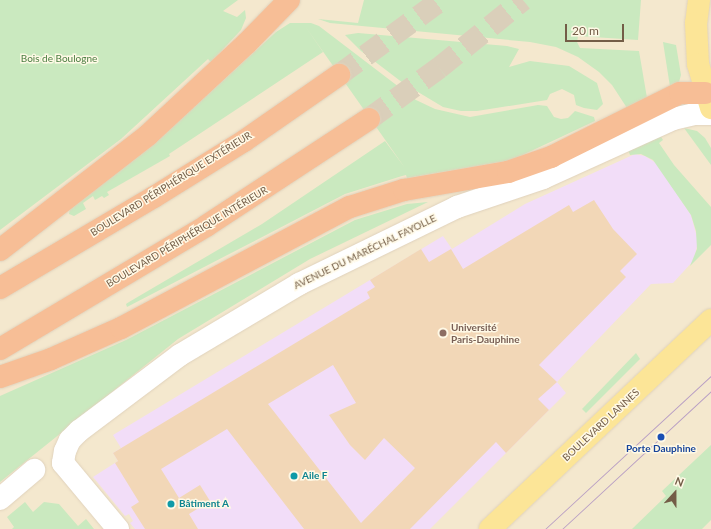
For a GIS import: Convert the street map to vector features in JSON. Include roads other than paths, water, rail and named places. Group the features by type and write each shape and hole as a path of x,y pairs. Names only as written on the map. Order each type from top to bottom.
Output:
{"highway":[{"path":"0,250 148,135 247,43 289,0"},
{"name":"BOULEVARD PÉRIPHÉRIQUE EXTÉRIEUR","path":"0,288 154,197 244,141 339,75"},
{"path":"0,377 51,359 121,328 350,207 404,190 508,172 551,156 680,93 708,101"},
{"name":"BOULEVARD PÉRIPHÉRIQUE INTÉRIEUR","path":"0,349 206,226 369,118"}],"main road":[{"path":"698,0 696,49 708,101"},
{"name":"BOULEVARD LANNES","path":"490,529 711,320"}],"street":[{"name":"AVENUE DU MARÉCHAL FAYOLLE","path":"118,529 63,463 70,440 180,355 299,284 457,207 543,178 672,119 694,114 711,114"},
{"path":"0,499 34,470"}],"tunnel":[{"path":"339,75 441,0"},
{"path":"369,119 439,68 523,0"}],"tram line":[{"path":"545,529 711,376"},
{"path":"562,529 711,391"}],"place":[{"name":"Université Paris-Dauphine","path":"443,333"},
{"name":"Porte Dauphine","path":"661,437"},
{"name":"Aile F","path":"294,476"},
{"name":"Bâtiment A","path":"171,504"}],"park label":[{"name":"Bois de Boulogne","path":"59,59"}]}
